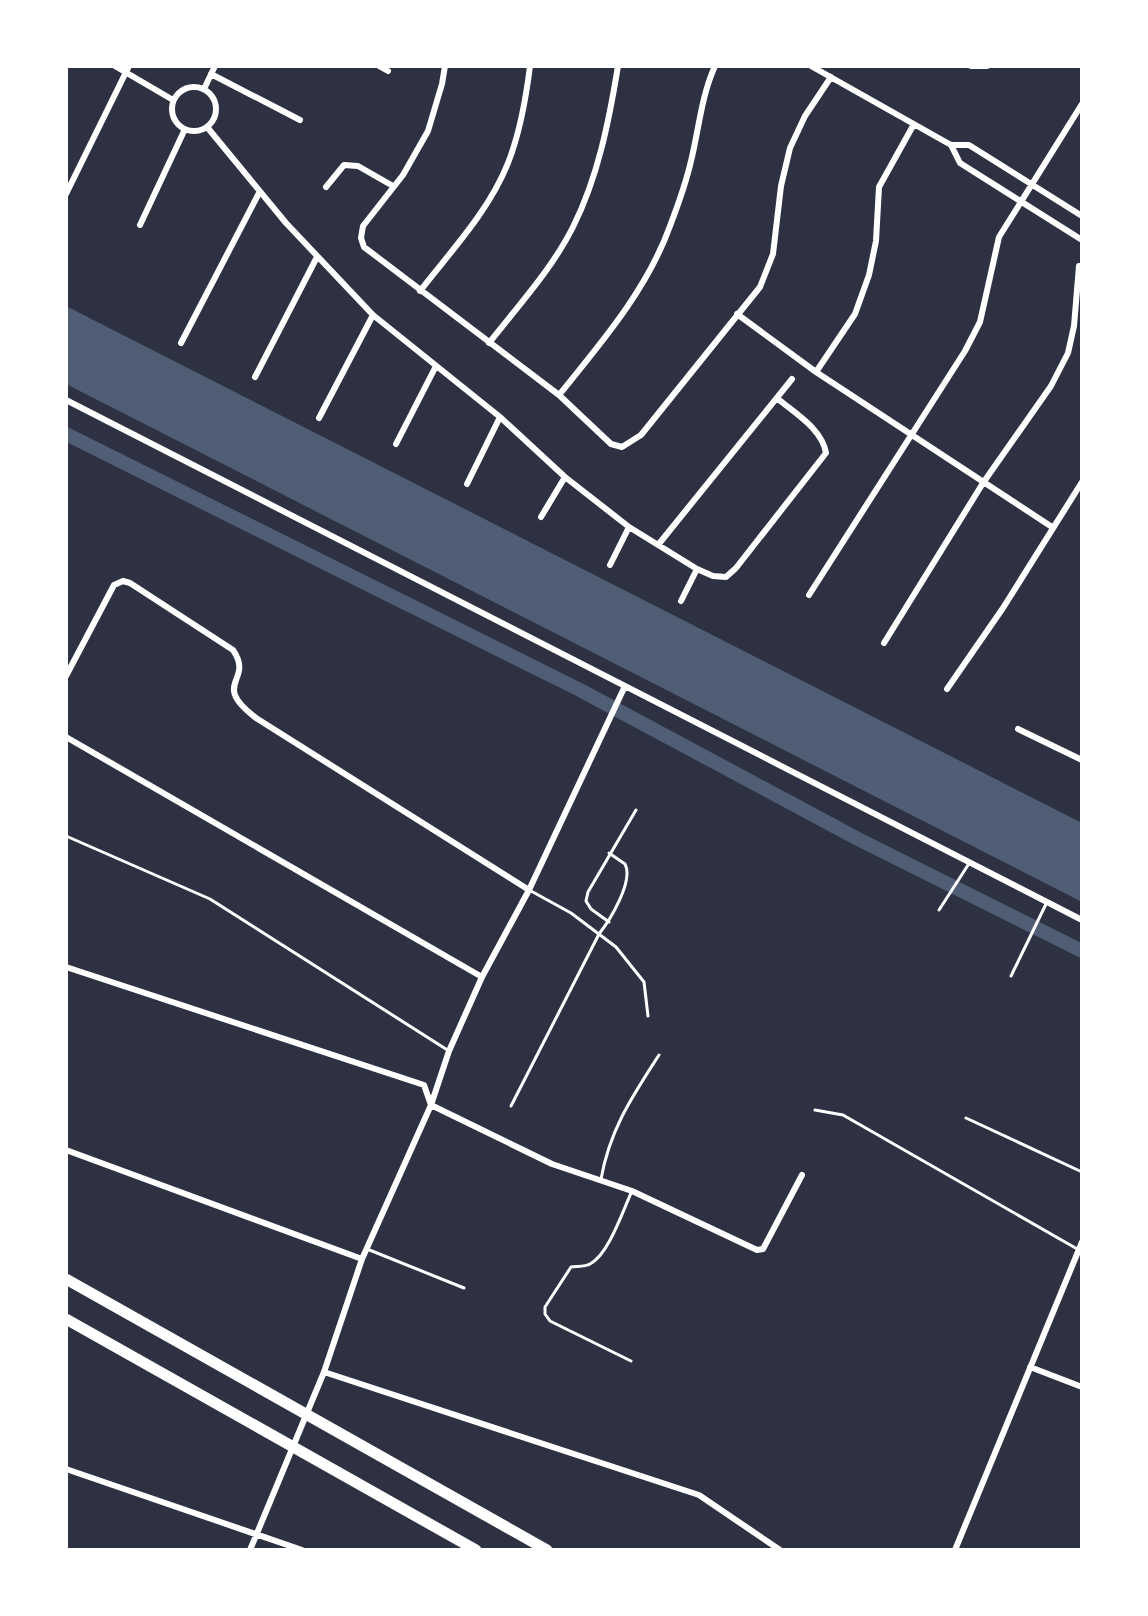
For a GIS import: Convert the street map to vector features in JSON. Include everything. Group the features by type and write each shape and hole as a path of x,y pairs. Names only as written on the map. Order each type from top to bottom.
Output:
{"highway":[{"path":"66,1279 547,1550"},
{"path":"66,1319 476,1550"}],"street":[{"path":"115,66 127,69 173,100"},
{"path":"204,89 215,66"},
{"path":"379,66 388,71"},
{"path":"445,66 428,131 403,175 363,226 361,238 364,247 559,395 611,444 622,447 641,435 760,287 773,254 781,186 790,148 805,116 831,77"},
{"path":"420,291 479,216 508,163 526,96 530,66"},
{"path":"489,343 543,273 572,229 589,188 610,117 618,66"},
{"path":"559,395 616,324 650,270 670,228 691,162 700,109 715,66"},
{"path":"811,66 951,145 969,145 1082,216"},
{"path":"971,66 987,66"},
{"path":"66,194 127,69"},
{"path":"211,74 300,120"},
{"path":"192,87 204,89 214,100 215,115 207,127 196,131 185,129 173,117 173,100 181,91 192,87"},
{"path":"809,595 965,351 980,322 999,237 1082,104"},
{"path":"816,372 855,314 869,275 876,241 879,187 914,124"},
{"path":"207,127 259,193 373,315 500,417 565,477 629,527 713,576 726,577 736,568 826,453 824,442 812,427 778,399"},
{"path":"140,225 185,129"},
{"path":"951,145 960,163 1082,240"},
{"path":"326,187 344,165 352,164 393,186"},
{"path":"181,343 259,193"},
{"path":"255,377 317,257"},
{"path":"884,643 983,483 1051,386 1068,353 1074,326 1079,266"},
{"path":"737,314 816,372 1052,527"},
{"path":"319,418 373,315"},
{"path":"396,444 436,366"},
{"path":"658,545 792,379"},
{"path":"66,400 1082,920"},
{"path":"467,484 500,417"},
{"path":"541,517 565,477"},
{"path":"947,689 1003,608 1082,482"},
{"path":"610,565 629,527"},
{"path":"681,601 697,569"},
{"path":"66,676 114,585 123,581 130,583 233,650 240,667 232,690 235,700 256,718 529,890"},
{"path":"250,1550 324,1372 362,1259 431,1105 449,1051 482,977 529,890 625,686"},
{"path":"1018,729 1082,760"},
{"path":"66,737 482,977"},
{"path":"66,967 424,1085 431,1105 552,1164 632,1191 757,1250 763,1249 802,1175"},
{"path":"66,1150 362,1259"},
{"path":"955,1550 1082,1242"},
{"path":"1030,1367 1082,1387"},
{"path":"324,1372 699,1495 780,1550"},
{"path":"66,1469 302,1550"}],"lane":[{"path":"609,922 591,909 586,901 596,875 636,810"},
{"path":"66,836 210,899 449,1051"},
{"path":"511,1106 599,934 609,922 628,878 625,864 609,853"},
{"path":"939,910 970,862"},
{"path":"529,890 571,913 616,947 644,982 648,1016"},
{"path":"1011,976 1047,902"},
{"path":"601,1179 606,1151 619,1117 659,1055"},
{"path":"815,1110 843,1115 1079,1250"},
{"path":"966,1118 1082,1172"},
{"path":"631,1361 550,1321 545,1307 571,1267 589,1265 598,1258 610,1240 632,1191"},
{"path":"367,1249 464,1288"}],"water":[{"path":"66,306 1082,823 1082,902 66,384"}],"waterway":[{"path":"66,434 580,690 858,839 1082,951"}]}
